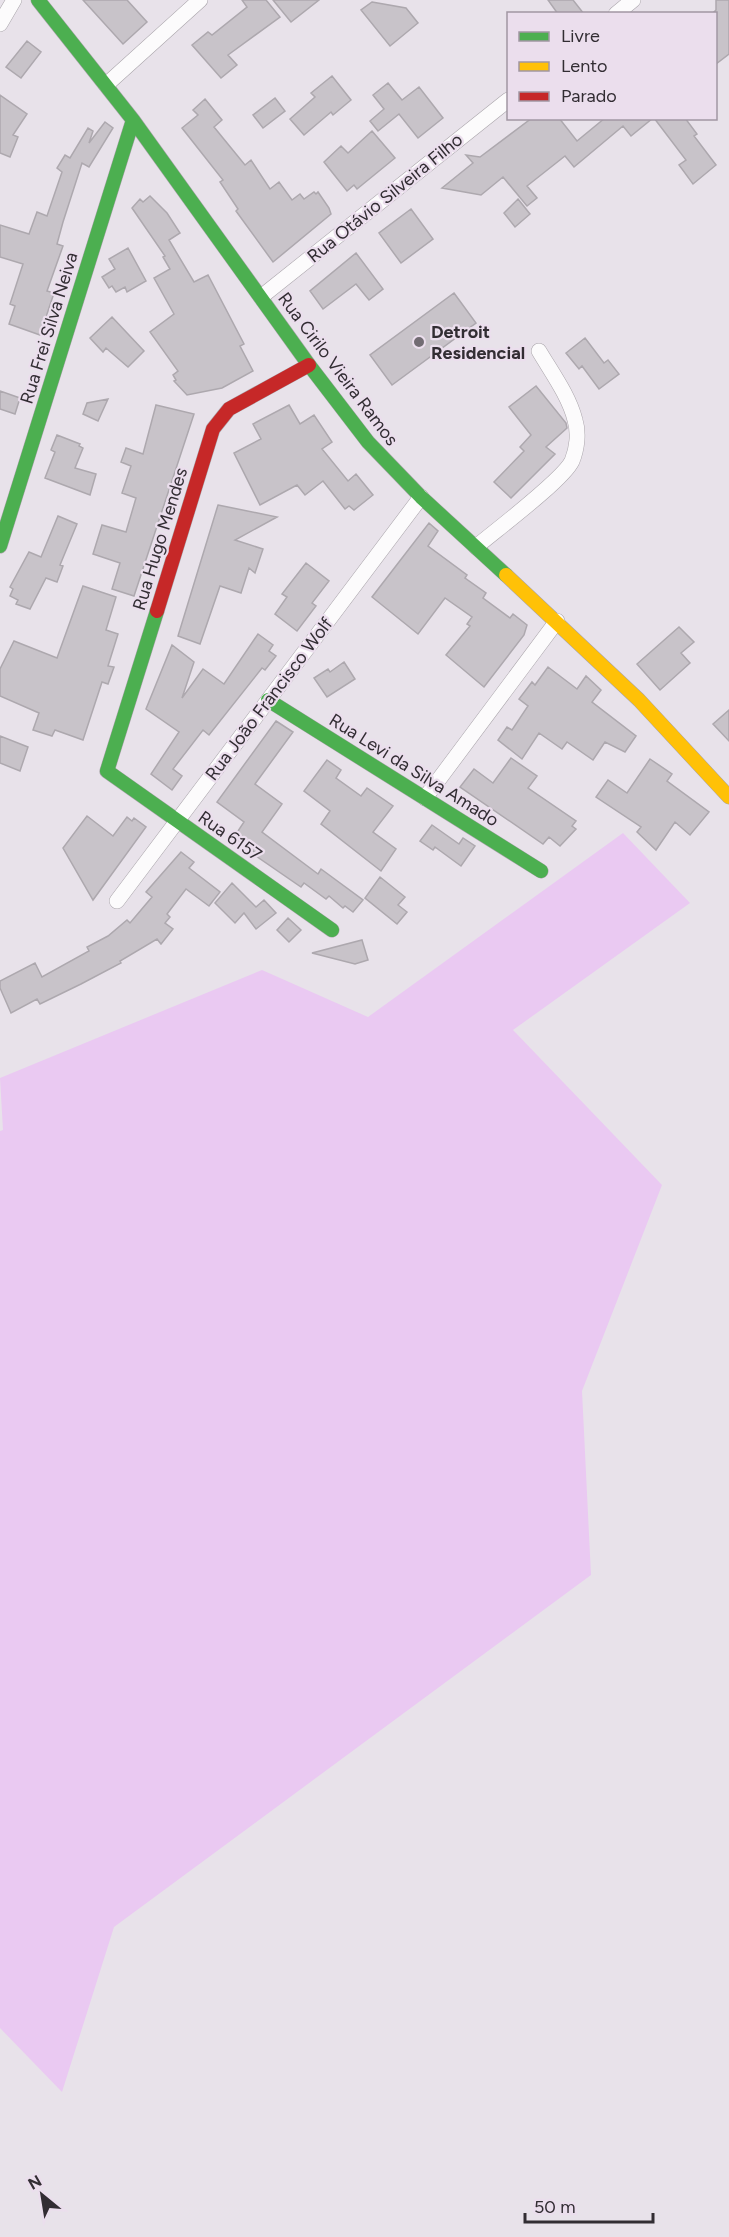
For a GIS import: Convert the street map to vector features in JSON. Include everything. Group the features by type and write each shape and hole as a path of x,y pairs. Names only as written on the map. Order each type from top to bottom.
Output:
{"street":[{"path":"0,24 14,0"},
{"name":"Rua Cirilo Vieira Ramos","path":"38,0 133,120 309,365 368,442 421,497 557,621 639,700 729,797"},
{"path":"106,85 200,0"},
{"path":"618,12 633,0"},
{"name":"Rua Otávio Silveira Filho","path":"261,297 507,101"},
{"name":"Rua Frei Silva Neiva","path":"0,546 7,500 133,120"},
{"path":"476,547 558,477 571,462 577,443 576,421 565,395 539,351"},
{"name":"Rua Hugo Mendes","path":"107,771 213,429 230,409 309,365"},
{"name":"Rua João Francisco Wolf","path":"117,901 421,497"},
{"path":"425,798 557,621"},
{"name":"Rua Levi da Silva Amado","path":"268,700 541,871"},
{"name":"Rua 6157","path":"107,771 332,930"}],"shaded area":[{"path":"623,833 690,903 513,1030 662,1185 582,1391 591,1575 114,1927 62,2092 0,2028 0,1131 3,1130 0,1078 262,970 368,1017"}],"building":[{"path":"83,0 127,0 147,22 123,44"},
{"path":"242,0 266,0 280,17 228,55 237,65 221,78 192,45 208,32 212,35 247,7"},
{"path":"273,0 319,0 291,22"},
{"path":"548,0 573,0 582,12 557,12"},
{"path":"716,0 729,0 729,54 717,63 717,12 714,12"},
{"path":"372,2 406,8 418,23 390,46 361,10"},
{"path":"27,41 41,52 21,78 6,67"},
{"path":"332,76 351,100 333,115 331,112 304,135 290,119 315,97 311,93"},
{"path":"388,83 402,100 419,87 443,118 418,138 399,114 378,131 370,121 384,109 373,95"},
{"path":"0,95 27,114 13,135 18,137 10,157 0,153"},
{"path":"275,98 285,111 263,128 253,115"},
{"path":"205,99 222,120 214,127 245,165 251,160 270,189 279,182 292,200 300,194 304,199 318,192 329,208 331,214 273,262 236,211 238,209 220,182 223,180 182,128 198,115 193,110"},
{"path":"529,120 561,120 577,141 603,120 651,120 631,136 623,126 574,167 565,156 527,186 537,198 527,206 503,177 481,195 442,188 473,163 466,155 480,157"},
{"path":"656,120 686,120 697,134 694,136 716,165 693,184 679,165 686,160"},
{"path":"105,122 113,128 89,167 82,163 63,222 57,244 63,246 47,291 54,293 40,335 9,324 15,306 10,304 23,264 0,257 0,225 29,234 37,212 47,216 62,172 57,168 65,155 70,158 88,128 93,131 89,143"},
{"path":"372,131 395,158 357,189 354,185 347,191 324,162 341,146 348,153"},
{"path":"150,196 167,213 180,233 169,240 194,282 208,275 244,344 240,346 253,371 222,388 187,395 174,381 176,380 173,375 178,371 150,332 174,314 154,278 170,269 163,257 165,256 132,208 140,199 143,202"},
{"path":"518,199 530,214 515,227 504,213"},
{"path":"411,209 433,239 401,263 379,233"},
{"path":"128,248 146,281 127,292 125,287 116,292 112,286 109,288 102,277 115,269 109,259"},
{"path":"356,253 383,289 369,300 356,284 323,309 310,291"},
{"name":"Detroit Residencial","path":"454,293 476,323 392,385 370,355"},
{"path":"112,317 144,351 128,367 106,348 103,352 90,338"},
{"path":"585,338 604,363 608,360 619,374 599,389 582,366 579,369 566,353"},
{"path":"536,386 566,423 567,428 546,447 555,454 511,498 494,482 524,451 520,447 531,435 509,407"},
{"path":"0,391 20,398 15,414 0,409"},
{"path":"108,399 98,421 83,414 87,403"},
{"path":"156,405 194,414 134,596 112,589 120,563 93,554 102,525 126,532 136,498 122,493 131,466 121,462 126,448 143,454"},
{"path":"289,405 300,424 314,415 332,442 322,449 348,481 356,474 373,495 354,510 349,506 345,509 323,481 305,495 297,485 260,505 234,453 261,439 253,424"},
{"path":"57,435 80,444 79,446 83,448 75,468 96,474 90,495 45,478 55,452 51,450"},
{"path":"218,505 277,517 235,540 263,549 255,573 249,568 241,593 220,586 200,644 178,636"},
{"path":"58,516 77,524 60,565 63,566 57,582 46,578 30,609 16,604 18,600 10,596 13,589 10,587 29,552 41,557"},
{"path":"429,523 438,531 428,546 467,575 465,578 486,593 483,598 510,618 513,614 527,625 524,635 484,687 446,655 470,626 467,624 472,617 445,598 418,634 372,597"},
{"path":"306,563 329,581 312,603 316,606 297,631 275,614 287,597 282,594"},
{"path":"83,586 116,597 106,630 118,634 108,666 114,667 108,684 102,682 83,740 55,730 52,736 33,730 39,713 0,696 0,669 14,641 57,658"},
{"path":"679,627 694,642 681,653 690,663 660,690 637,664"},
{"path":"258,634 273,645 269,651 276,656 265,670 262,668 209,735 203,730 173,769 182,776 172,790 151,774 179,732 146,709 172,645 194,662 182,698 203,669 224,684"},
{"path":"344,662 355,679 327,697 314,678 328,669 330,672"},
{"path":"548,667 577,689 586,676 601,690 592,702 636,736 625,752 605,742 593,760 567,742 562,749 539,733 522,759 498,740 507,727 512,730 528,706 519,699 532,682 535,685"},
{"path":"729,710 729,741 713,724"},
{"path":"276,721 293,732 255,784 282,804 262,832 318,874 321,869 363,900 353,912 345,906 343,908 329,896 326,899 304,883 301,887 256,856 257,854 234,837 244,822 217,802"},
{"path":"0,736 28,747 20,771 0,763"},
{"path":"511,758 537,776 528,788 576,821 572,826 576,829 560,846 549,837 543,844 460,787 474,769 493,783"},
{"path":"650,759 672,774 667,781 709,812 690,835 675,822 656,850 637,832 641,827 596,797 608,780 627,793"},
{"path":"327,760 341,770 336,778 361,796 367,788 393,806 373,832 396,849 381,871 321,824 330,811 304,791"},
{"path":"87,816 113,836 127,817 132,821 134,818 146,827 93,900 63,848"},
{"path":"432,825 459,844 463,838 475,846 461,866 435,847 433,850 420,841"},
{"path":"181,852 194,862 189,868 220,892 209,906 186,889 167,914 170,917 165,923 173,929 161,944 157,939 120,961 121,963 81,984 40,1004 37,999 11,1013 0,988 0,981 35,963 42,977 89,951 87,947 108,936 127,920 130,923 152,897 146,892"},
{"path":"380,877 405,897 398,905 407,912 397,924 365,898"},
{"path":"232,883 256,907 264,900 276,913 256,929 244,913 235,923 215,903"},
{"path":"288,918 301,930 289,942 277,930"},
{"path":"362,940 368,960 355,964 312,953"}],"traffic: fast":[{"path":"38,0 133,120 309,365 368,442 421,497 506,575"},
{"path":"0,546 133,120"},
{"path":"157,611 107,771 332,930"},
{"path":"268,700 541,871"}],"traffic: slow":[{"path":"506,575 639,700 729,797"}],"traffic: jam":[{"path":"157,611 213,429 229,409 309,365"}],"place":[{"name":"Detroit Residencial","path":"419,342"}]}
